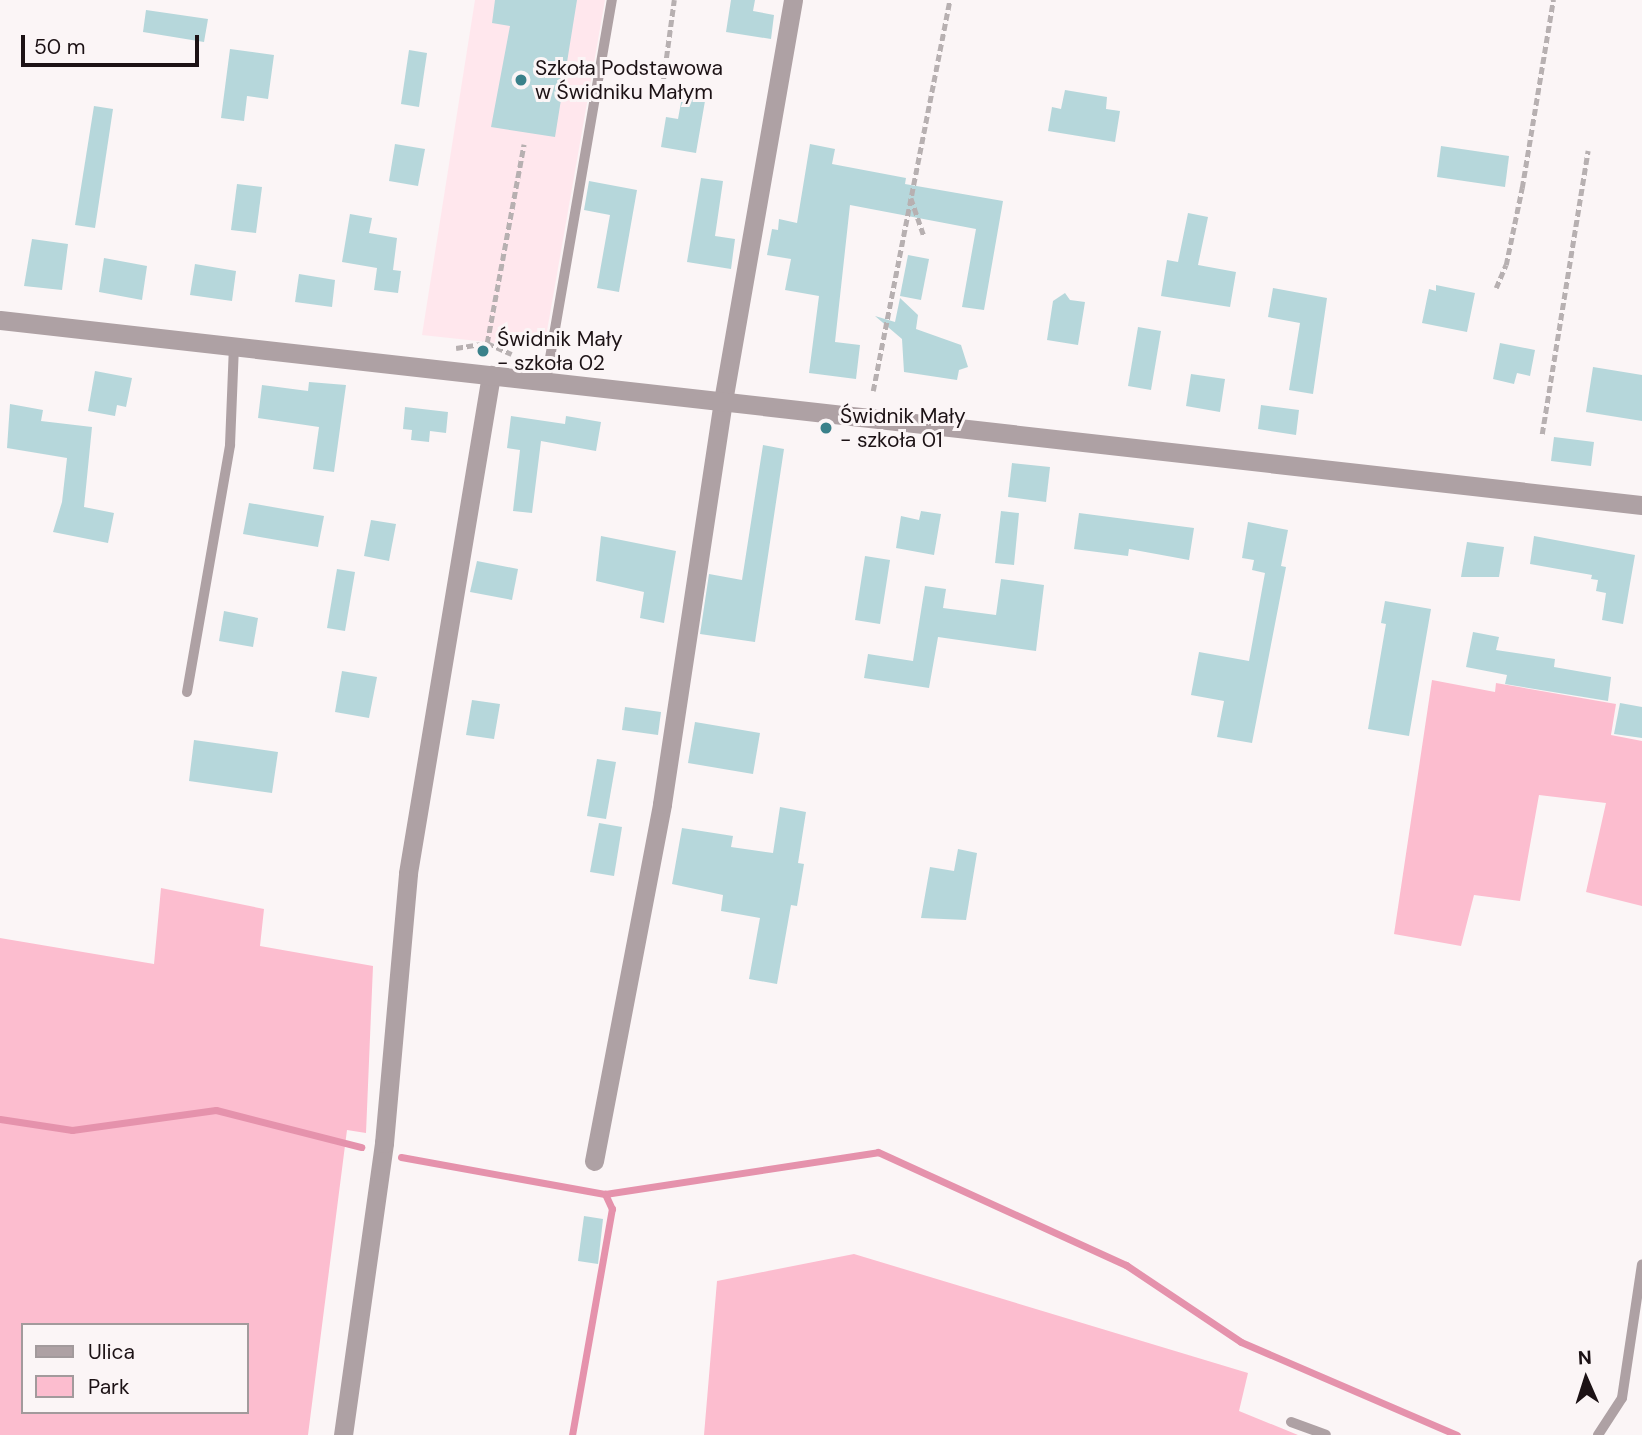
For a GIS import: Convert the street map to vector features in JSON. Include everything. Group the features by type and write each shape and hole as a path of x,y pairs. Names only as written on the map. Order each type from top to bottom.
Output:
{"street":[{"path":"594,1161 662,804 723,401 793,0"},
{"path":"0,320 1642,505"},
{"path":"343,1435 384,1143 408,873 491,375"}],"lane":[{"path":"546,381 612,0"},
{"path":"187,692 229,445 233,345"},
{"path":"1598,1435 1622,1398 1642,1265"},
{"path":"1291,1422 1326,1435"}],"path":[{"path":"662,89 674,0"},
{"path":"873,391 950,0"},
{"path":"1496,288 1506,265 1522,188 1553,0"},
{"path":"487,343 524,144"},
{"path":"1542,434 1588,151"},
{"path":"911,197 924,236"},
{"path":"456,348 487,343 512,354"}],"shaded area":[{"path":"475,0 605,0 544,348 422,335"}],"green space":[{"path":"1432,680 1495,692 1496,683 1616,704 1611,735 1642,741 1642,906 1586,892 1606,803 1539,795 1520,901 1474,895 1461,946 1394,934"},
{"path":"161,888 264,909 260,946 373,966 366,1133 347,1130 308,1435 0,1435 0,938 154,964"},
{"path":"854,1254 1248,1373 1239,1411 1298,1435 704,1435 717,1281"}],"building":[{"path":"495,0 577,0 555,137 491,127 510,26 492,23"},
{"path":"731,0 755,0 753,11 774,15 771,39 726,32"},
{"path":"146,10 208,19 204,42 143,32"},
{"path":"230,49 274,55 268,99 247,96 244,121 221,118"},
{"path":"409,50 427,53 419,107 401,104"},
{"path":"1065,90 1107,97 1106,109 1120,111 1115,142 1048,131 1052,107 1061,109"},
{"path":"682,97 705,101 696,153 661,147 666,117 678,119"},
{"path":"94,106 113,109 95,228 75,225"},
{"path":"395,144 425,149 418,186 389,181"},
{"path":"810,144 835,149 832,164 906,178 905,184 1003,201 984,310 962,307 976,229 850,205 835,342 860,345 856,379 809,373 819,296 785,290 791,259 767,255 772,229 778,230 779,219 797,223"},
{"path":"1441,146 1509,156 1505,187 1437,177"},
{"path":"701,178 723,181 715,236 735,239 731,269 687,262"},
{"path":"589,181 637,190 619,292 597,288 610,215 584,210"},
{"path":"237,184 262,187 256,233 231,230"},
{"path":"1188,213 1208,217 1198,265 1236,272 1230,307 1161,296 1167,260 1178,262"},
{"path":"350,214 372,218 369,233 397,238 393,270 401,271 398,293 374,290 377,268 342,262"},
{"path":"32,239 68,244 62,290 24,286"},
{"path":"908,255 929,259 921,300 900,296"},
{"path":"104,258 147,266 142,300 99,292"},
{"path":"195,264 236,271 232,301 190,295"},
{"path":"299,274 335,280 332,307 295,302"},
{"path":"1436,285 1475,293 1467,332 1422,323 1429,289 1436,291"},
{"path":"1273,288 1327,298 1313,394 1289,390 1300,323 1268,317"},
{"path":"1065,293 1070,300 1085,302 1078,345 1047,340 1053,301"},
{"path":"900,298 918,315 916,329 961,345 968,367 959,370 957,380 904,372 902,339 875,316 895,322"},
{"path":"1138,327 1161,331 1151,390 1128,386"},
{"path":"1500,343 1535,350 1530,376 1517,373 1514,384 1493,379"},
{"path":"1593,367 1642,375 1642,421 1586,412"},
{"path":"95,371 132,378 126,407 117,405 115,416 88,411"},
{"path":"1191,374 1225,379 1220,412 1186,406"},
{"path":"309,382 346,385 334,472 313,469 319,427 258,418 262,385 308,391"},
{"path":"10,404 43,410 41,421 92,427 84,507 114,513 108,543 53,532 62,502 67,458 7,448"},
{"path":"1261,405 1299,410 1296,435 1258,429"},
{"path":"405,407 448,412 446,433 430,431 429,442 411,440 412,430 403,429"},
{"path":"511,416 565,424 566,416 601,422 596,451 541,441 532,513 513,511 520,450 507,448"},
{"path":"1554,437 1594,442 1591,466 1551,461"},
{"path":"763,445 784,449 755,642 700,634 709,574 742,580"},
{"path":"1012,463 1050,467 1046,502 1008,497"},
{"path":"249,503 324,516 318,547 243,534"},
{"path":"921,511 941,514 934,555 896,548 901,516 919,520"},
{"path":"1001,511 1019,513 1014,565 995,563"},
{"path":"1079,513 1194,528 1189,560 1129,549 1128,556 1074,549"},
{"path":"371,520 396,524 389,561 364,556"},
{"path":"1248,522 1288,530 1281,566 1286,567 1252,743 1217,737 1224,701 1191,695 1199,652 1249,661 1265,573 1252,570 1254,560 1242,558"},
{"path":"601,536 676,551 664,623 640,618 644,592 596,581"},
{"path":"1534,536 1635,555 1623,624 1602,620 1606,593 1596,591 1598,580 1591,579 1592,575 1530,564"},
{"path":"1467,542 1504,547 1499,577 1461,577"},
{"path":"865,556 890,560 880,624 855,620"},
{"path":"477,561 518,569 512,600 470,592"},
{"path":"337,569 355,572 345,631 327,628"},
{"path":"1001,579 1044,585 1036,651 938,637 929,688 864,678 868,654 913,661 925,586 946,589 943,608 996,615"},
{"path":"1385,601 1431,609 1409,736 1368,729 1386,624 1381,623"},
{"path":"224,611 258,618 253,647 219,641"},
{"path":"1473,632 1499,637 1496,650 1555,659 1554,667 1611,677 1608,701 1505,684 1507,675 1466,667"},
{"path":"342,671 377,677 369,718 335,712"},
{"path":"472,700 500,704 494,739 466,735"},
{"path":"1620,703 1642,707 1642,738 1614,734"},
{"path":"625,707 661,712 658,735 622,730"},
{"path":"695,722 760,733 753,774 688,763"},
{"path":"194,740 278,752 272,793 189,781"},
{"path":"597,759 616,762 606,819 587,816"},
{"path":"780,807 806,812 798,863 804,864 797,906 791,905 777,984 749,979 760,918 721,911 723,895 672,884 682,828 733,836 731,847 773,853"},
{"path":"599,823 622,827 614,876 590,872"},
{"path":"958,849 977,853 966,920 921,918 930,867 954,871"},
{"path":"584,1216 603,1219 598,1264 578,1261"}],"waterway":[{"path":"0,1119 72,1130 216,1110 361,1147"},
{"path":"572,1435 612,1209 605,1194 878,1152 1126,1265 1241,1342 1457,1435"},
{"path":"401,1157 605,1194"}],"place":[{"name":"Szkoła Podstawowa w Świdniku Małym","path":"521,80"},
{"name":"Świdnik Mały - szkoła 02","path":"483,351"},
{"name":"Świdnik Mały - szkoła 01","path":"826,428"}]}
